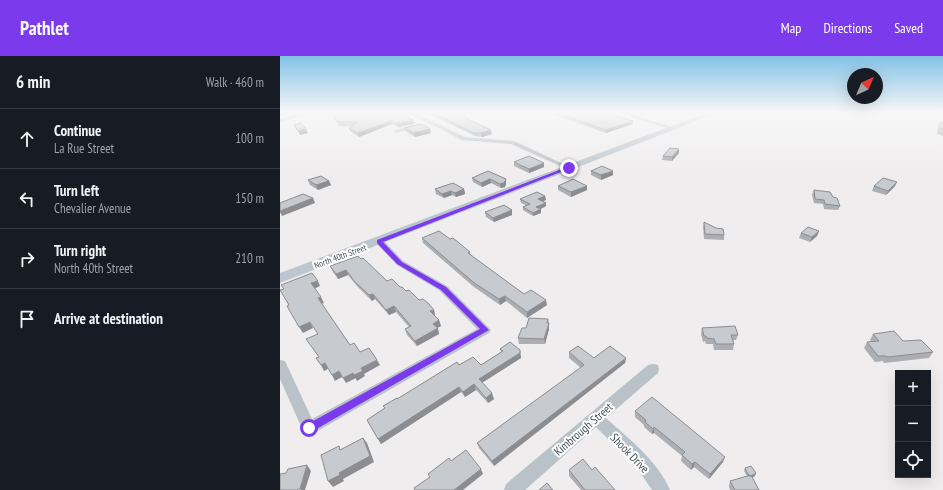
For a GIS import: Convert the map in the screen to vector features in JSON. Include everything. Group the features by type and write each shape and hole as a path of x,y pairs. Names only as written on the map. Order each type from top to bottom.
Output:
{"street":[{"path":"454,133 468,140 505,141 515,143 569,168"},
{"name":"North 40th Street","path":"280,278 658,133"},
{"path":"280,365 309,428 485,330 443,288 400,263 379,241"},
{"name":"Kimbrough Street","path":"512,490 653,368"},
{"name":"Shook Drive","path":"596,418 644,463 662,490"}],"building":[{"path":"670,148 679,149 672,157 663,156"},
{"path":"529,156 544,163 529,169 514,162"},
{"path":"602,166 613,171 601,175 591,171"},
{"path":"488,171 506,179 504,183 500,184 490,179 481,183 472,178"},
{"path":"321,176 329,181 316,185 308,180"},
{"path":"883,178 897,182 888,191 874,186"},
{"path":"573,179 587,186 571,192 558,186"},
{"path":"453,183 464,189 455,193 451,191 442,194 435,189"},
{"path":"814,190 830,192 833,197 837,198 840,206 825,204 824,200 815,199"},
{"path":"537,192 545,196 538,199 546,203 536,207 541,209 533,213 523,207 530,204 520,199"},
{"path":"303,194 313,198 280,211 280,203"},
{"path":"504,205 512,210 493,218 485,212"},
{"path":"704,222 716,228 723,229 724,235 705,234"},
{"path":"808,227 819,231 812,237 801,233"},
{"path":"439,231 450,239 453,238 470,252 468,253 524,294 531,290 546,300 527,312 505,296 499,299 473,282 422,238"},
{"path":"358,256 361,259 363,258 387,281 392,279 406,291 409,290 419,300 423,299 429,304 434,310 430,311 439,320 433,324 438,328 415,341 405,329 411,326 394,306 386,310 373,294 369,295 354,281 346,270 336,274 330,266"},
{"path":"312,273 318,281 311,283 321,297 318,298 350,345 354,343 360,352 369,348 377,360 361,368 363,371 354,375 353,373 343,378 339,371 332,375 325,363 321,365 316,358 319,357 306,339 318,334 310,322 299,327 287,306 289,305 280,290 284,289 281,285"},
{"path":"529,318 548,319 547,323 549,323 544,339 518,338 522,328 526,328"},
{"path":"735,326 738,335 731,335 734,344 716,344 714,339 704,336 702,328"},
{"path":"894,331 903,341 921,340 933,352 888,357 878,356 867,342 879,341 873,334"},
{"path":"510,342 520,350 520,353 479,379 492,393 486,398 474,384 463,392 459,387 378,439 367,420 385,408 383,406 457,362 459,365 473,357 481,365 503,351 500,349"},
{"path":"578,346 594,358 610,346 626,358 492,461 477,443 584,365 569,352"},
{"path":"652,397 725,457 710,474 695,462 692,464 682,455 685,452 654,427 653,429 645,422 646,420 635,411"},
{"path":"363,438 370,456 339,473 340,475 328,481 321,455 339,446 340,450"},
{"path":"466,450 481,469 454,490 415,490 414,488 430,477 428,474 449,458 451,461"},
{"path":"583,459 592,470 595,467 615,490 585,490 569,470"},
{"path":"307,465 300,489 280,490 280,474 286,473 288,469"},
{"path":"751,466 756,473 749,476 745,468"},
{"path":"751,475 759,490 735,490 730,481"},
{"path":"547,483 553,490 539,490"}],"route":[{"path":"309,428 485,330 443,288 400,263 379,241 569,168"}]}
